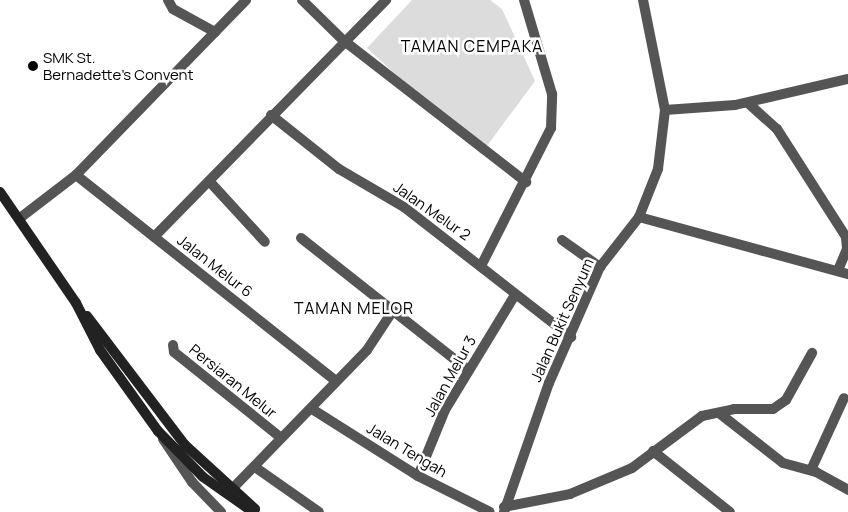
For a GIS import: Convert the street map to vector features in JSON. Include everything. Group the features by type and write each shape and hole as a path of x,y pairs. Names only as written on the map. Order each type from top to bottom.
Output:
{"main road":[{"path":"0,192 20,218 76,304 185,445 258,512"},
{"path":"76,304 100,350 158,431 186,461 253,512"},
{"path":"185,445 186,461"}],"street":[{"path":"168,0 173,8 215,32"},
{"path":"20,218 33,205 71,178 246,0"},
{"path":"302,0 343,40 526,182"},
{"path":"154,238 210,182 271,114 343,40 386,0"},
{"path":"481,266 526,182 551,128 552,94 524,0"},
{"name":"Jalan Bukit Senyum","path":"504,510 549,383 572,338 600,267 639,217 658,169 664,110 643,0"},
{"path":"664,110 748,102 848,79"},
{"path":"639,217 843,272 847,249 846,236 777,129 748,102"},
{"name":"Jalan Melur 2","path":"271,114 339,169 404,207 572,338"},
{"name":"Jalan Melur 6","path":"71,178 154,238 336,381"},
{"path":"210,182 265,242"},
{"path":"301,238 392,312 468,370"},
{"path":"562,240 600,267"},
{"name":"Jalan Melur 3","path":"418,476 468,370 515,295"},
{"path":"233,488 255,467 280,437 312,408 367,350 392,312"},
{"name":"Persiaran Melur","path":"173,345 174,352 280,437"},
{"path":"504,510 570,494 632,468 702,416 773,409 786,400 812,353"},
{"path":"811,470 844,398"},
{"name":"Jalan Tengah","path":"312,408 418,476 490,512"},
{"path":"719,413 783,463 811,470 848,490"},
{"path":"158,431 192,482 221,512"},
{"path":"653,452 730,512"},
{"path":"186,461 192,482"},
{"path":"255,467 320,512"}],"shaded area":[{"path":"412,0 490,0 502,9 535,81 481,154 367,48"}],"place":[{"name":"SMK St. Bernadette's Convent","path":"33,66"}],"district":[{"name":"TAMAN CEMPAKA","path":"472,46"},
{"name":"TAMAN MELOR","path":"354,308"}]}
